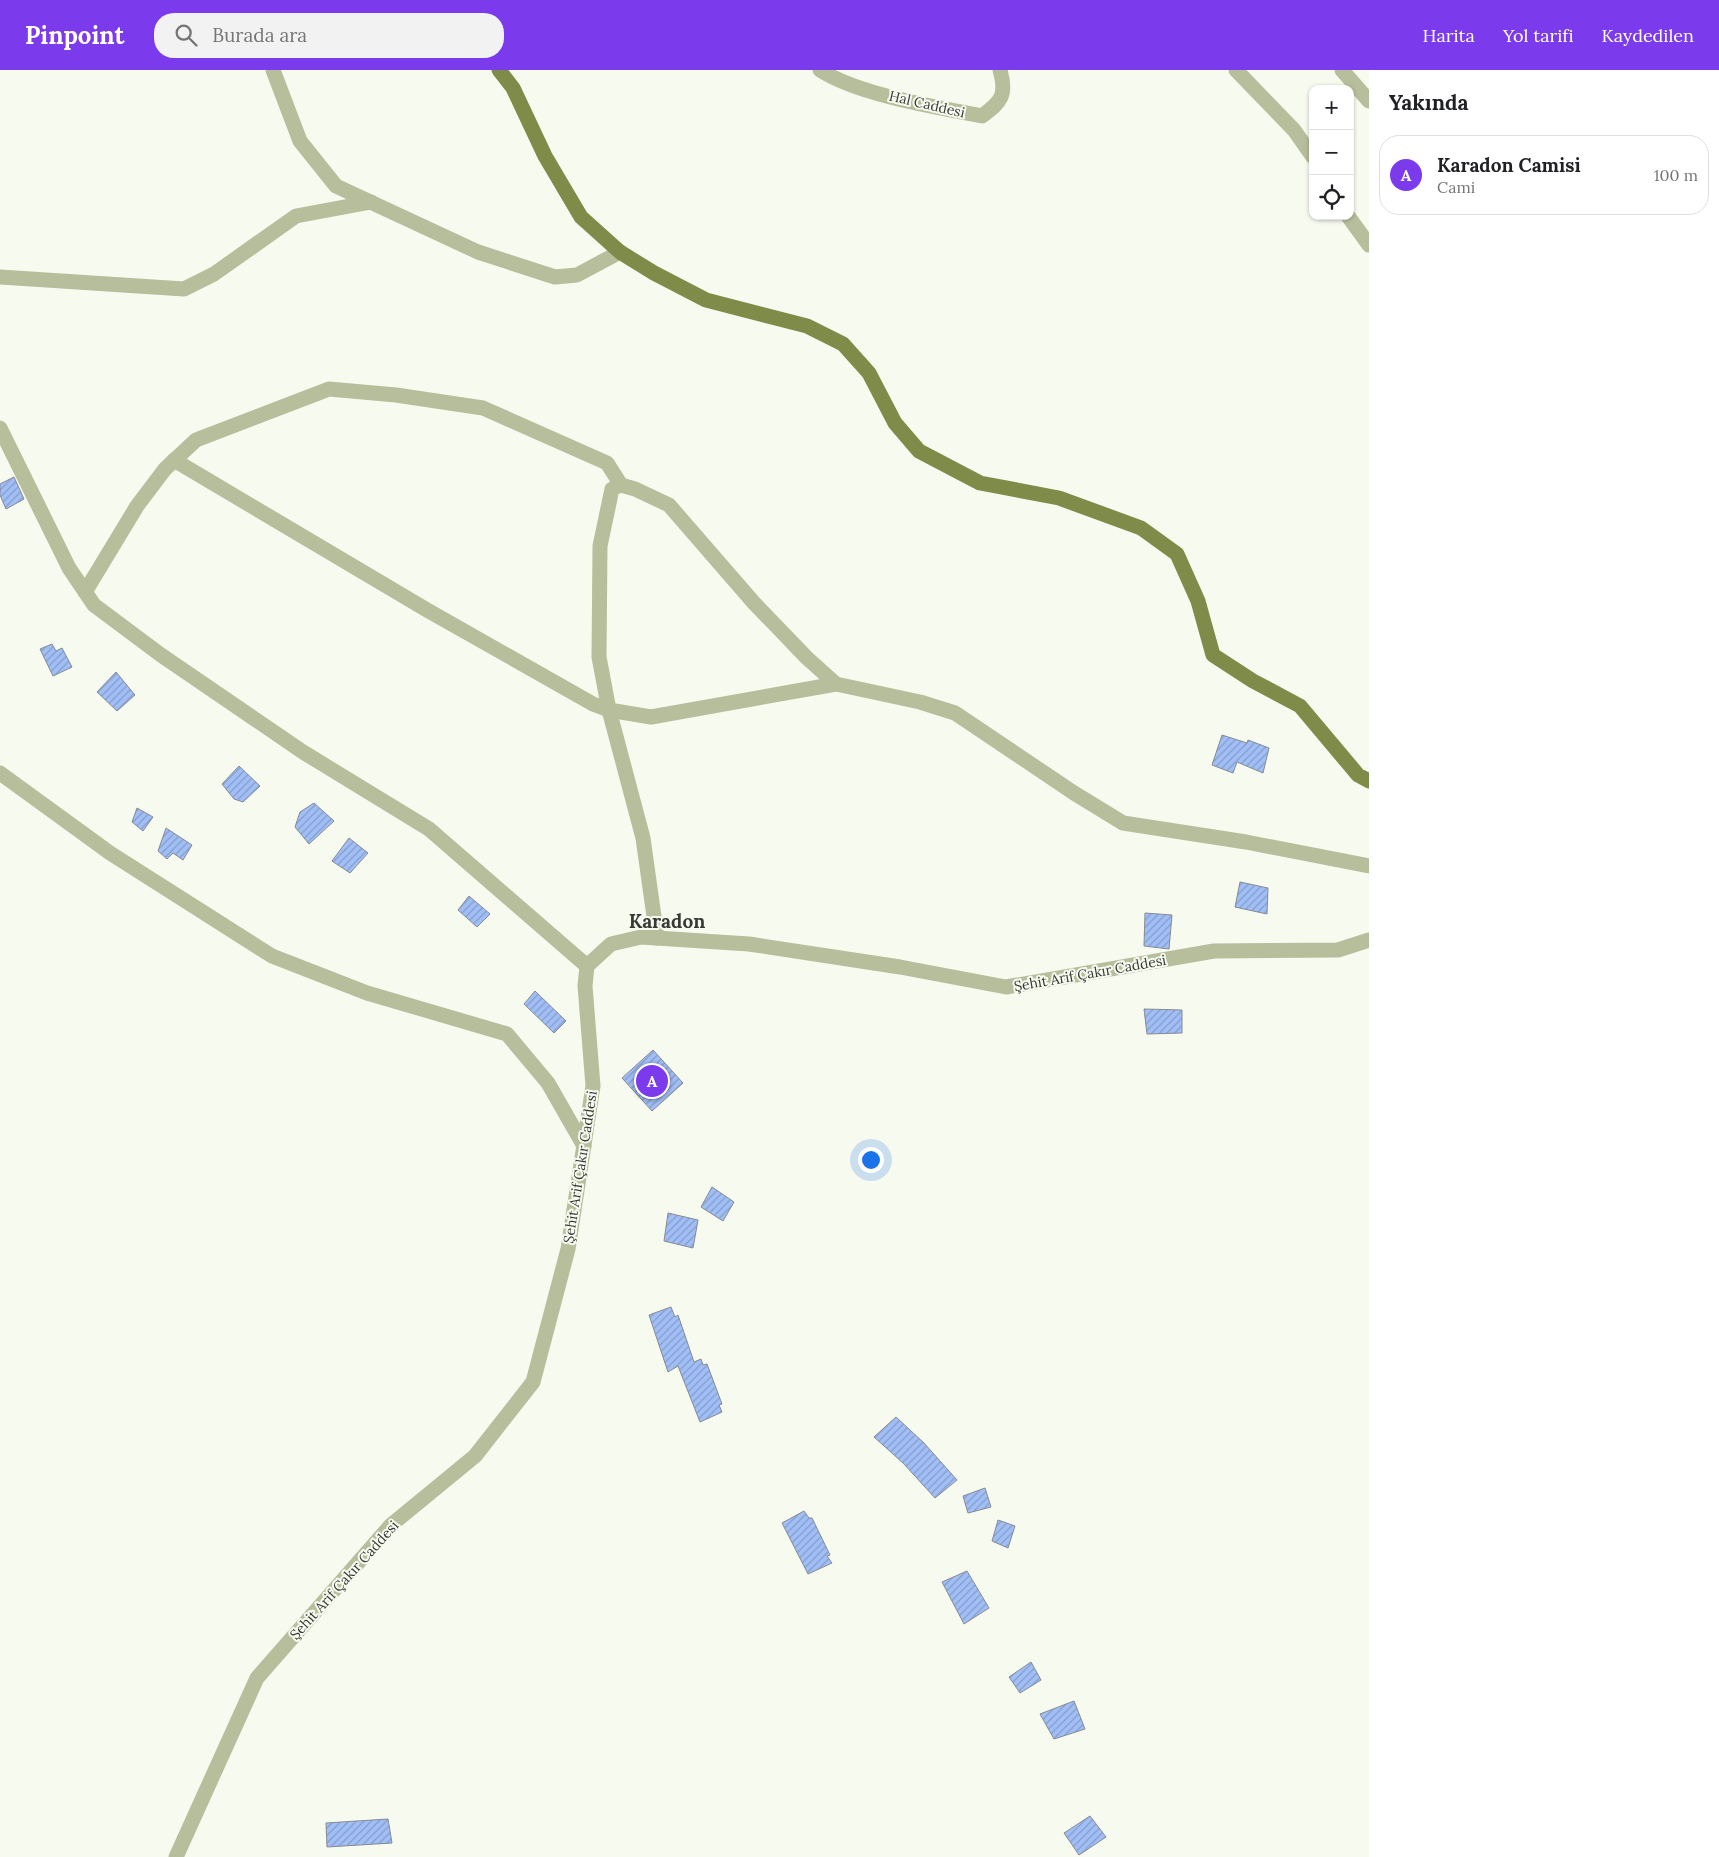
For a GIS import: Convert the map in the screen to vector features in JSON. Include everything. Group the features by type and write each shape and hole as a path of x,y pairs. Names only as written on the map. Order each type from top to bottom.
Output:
{"main road":[{"path":"499,70 513,88 545,156 581,218 620,252 706,300 808,326 843,344 869,373 895,423 919,451 980,483 1059,498 1141,528 1170,548 1177,554 1198,601 1213,655 1253,681 1300,706 1358,774 1369,781"}],"street":[{"path":"274,70 300,141 336,186 478,252 555,277 577,275 620,252"},
{"name":"Hal Caddesi","path":"820,70 838,82 938,108 982,116 999,103 1004,85 1000,70"},
{"path":"1236,70 1294,130 1309,151"},
{"path":"1342,70 1369,101"},
{"path":"0,277 184,289 214,274 296,216 371,202"},
{"path":"1351,220 1369,245"},
{"path":"85,592 137,506 165,469 196,440 329,389 396,395 483,408 607,463 621,485"},
{"path":"0,428 69,568 94,605 161,655 303,752 429,829 587,966"},
{"path":"174,460 427,610 497,647 594,704 609,710 651,717 836,684 920,702 956,713 1074,793 1124,823 1246,842 1369,866"},
{"path":"657,938 643,838 609,710 599,657 600,546 612,489 621,485 635,488 669,506 754,603 807,658 836,684"},
{"path":"0,773 110,853 272,956 367,993 507,1034 548,1083 584,1146"},
{"name":"Şehit Arif Çakır Caddesi","path":"176,1857 257,1678 391,1525 475,1456 533,1382 568,1249 593,1086 585,986 587,966 611,944 641,936 749,944 900,967 1006,987 1214,951 1338,950 1369,940"}],"building":[{"path":"14,477 24,499 6,509 0,495 0,484"},
{"path":"52,644 56,651 62,648 72,667 53,676 40,649"},
{"path":"116,672 135,695 117,711 97,692"},
{"path":"1222,735 1247,743 1248,740 1269,748 1263,773 1237,762 1233,773 1212,765"},
{"path":"239,766 260,786 243,802 234,799 222,784"},
{"path":"314,803 334,821 309,844 295,827 300,812"},
{"path":"137,808 153,817 143,831 132,822"},
{"path":"166,828 192,845 183,860 173,853 167,859 158,851"},
{"path":"349,838 368,853 350,873 332,861"},
{"path":"1240,882 1268,888 1267,914 1235,907"},
{"path":"469,896 490,914 477,927 458,910"},
{"path":"1145,913 1172,915 1169,949 1144,946"},
{"path":"535,991 566,1021 554,1033 524,1004"},
{"path":"1144,1009 1182,1010 1182,1033 1147,1034"},
{"path":"653,1050 683,1083 652,1111 622,1078"},
{"path":"712,1187 734,1202 723,1221 701,1207"},
{"path":"668,1213 698,1220 693,1248 664,1241"},
{"path":"671,1307 675,1317 678,1315 694,1362 701,1359 703,1365 707,1364 722,1404 719,1405 722,1412 700,1422 678,1366 668,1372 649,1315"},
{"path":"896,1417 924,1443 957,1480 935,1498 903,1463 874,1437"},
{"path":"985,1488 991,1507 968,1513 963,1496"},
{"path":"804,1511 809,1518 812,1518 830,1555 827,1556 832,1563 808,1574 782,1523"},
{"path":"998,1520 1015,1526 1008,1548 992,1541"},
{"path":"967,1571 989,1608 964,1624 942,1582"},
{"path":"1031,1662 1041,1680 1020,1693 1009,1677"},
{"path":"1074,1701 1085,1729 1054,1739 1040,1714"},
{"path":"1090,1816 1106,1837 1079,1855 1064,1833"},
{"path":"388,1819 392,1843 327,1847 326,1823"}],"place":[{"name":"Karadon Camisi","path":"652,1081"}],"district":[{"name":"Karadon","path":"667,921"}]}
